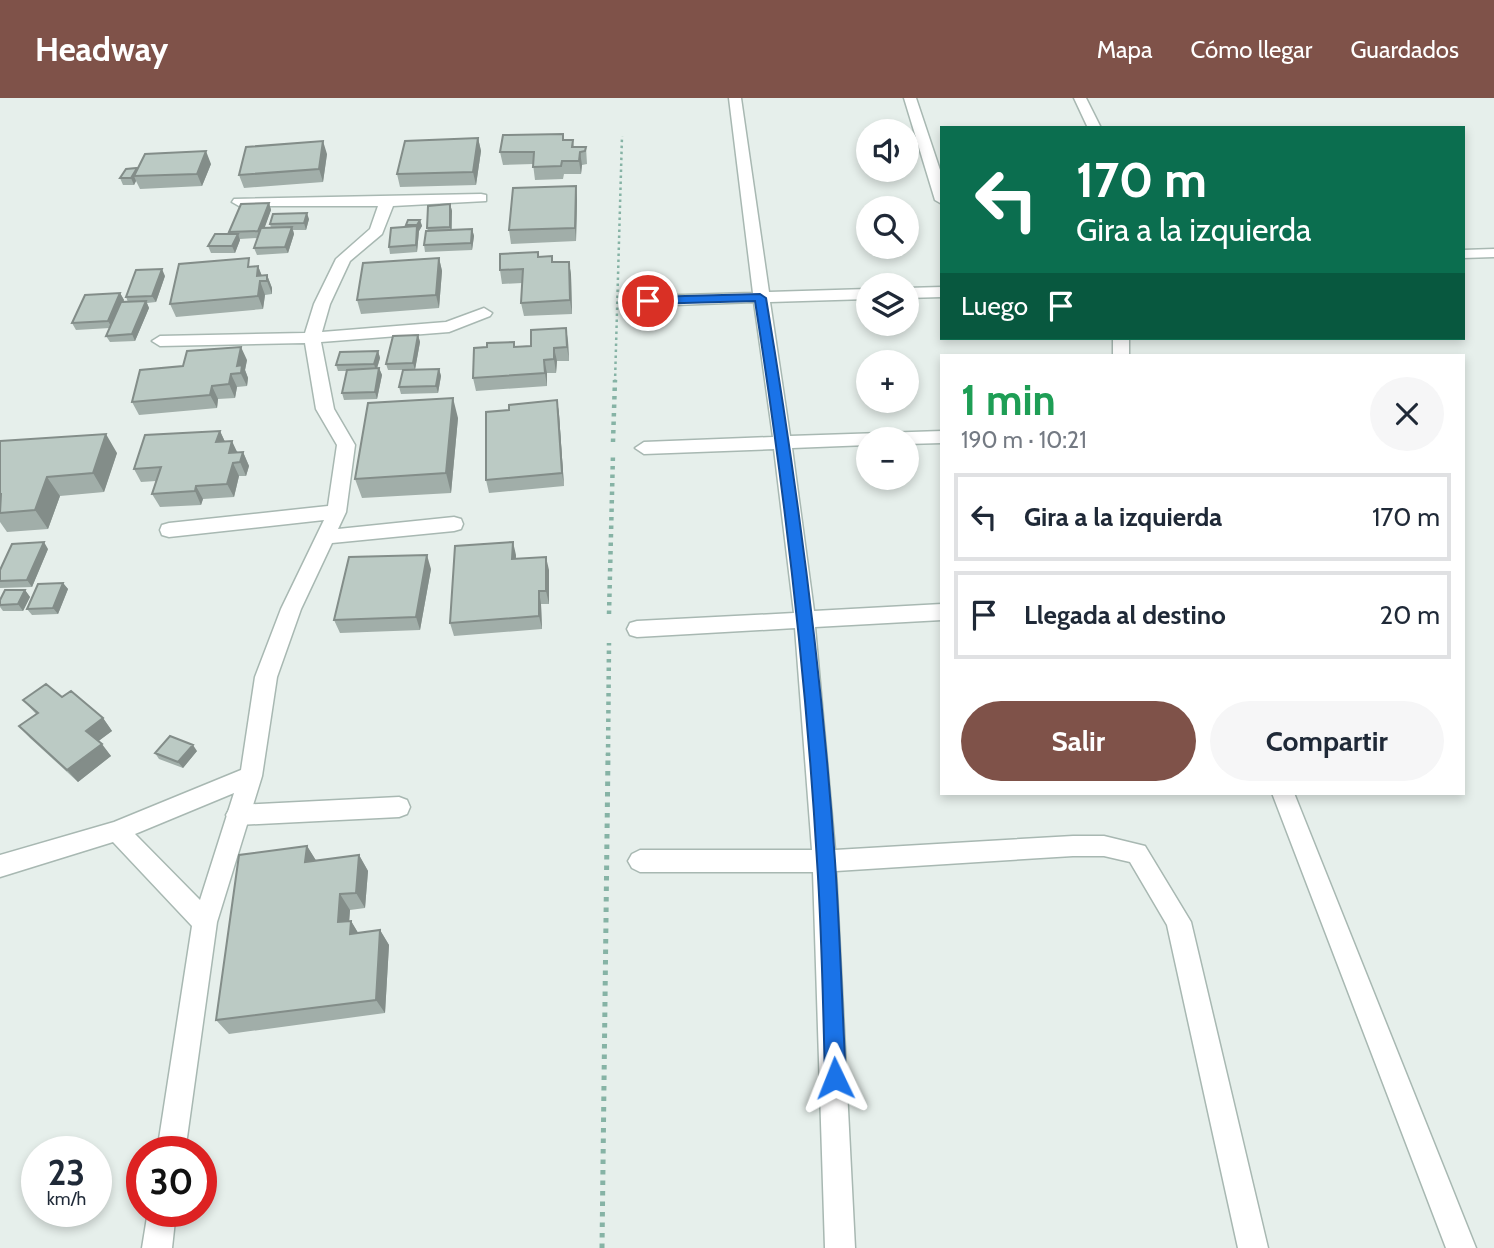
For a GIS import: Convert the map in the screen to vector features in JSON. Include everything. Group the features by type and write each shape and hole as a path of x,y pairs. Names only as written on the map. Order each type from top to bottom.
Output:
{"street":[{"path":"735,98 760,298 784,442 804,618 826,861 839,1248"},
{"path":"911,98 938,180"},
{"path":"1080,98 1094,126"},
{"path":"239,202 387,202 481,198"},
{"path":"173,1136 205,922 251,776 266,677 291,609 337,512 346,445 325,409 312,338 322,304 344,259 377,230 387,202"},
{"path":"1465,254 1494,253"},
{"path":"919,293 940,292"},
{"path":"648,301 856,294"},
{"path":"160,341 312,338 449,327 484,313"},
{"path":"919,438 940,437"},
{"path":"644,448 856,439"},
{"path":"169,530 337,512"},
{"path":"325,537 454,524"},
{"path":"637,629 940,612"},
{"path":"0,866 117,831 251,776"},
{"path":"1284,795 1461,1248"},
{"path":"238,815 398,807"},
{"path":"117,831 205,922"},
{"path":"640,861 826,861 1073,846 1104,846 1137,853 1179,922 1253,1248"},
{"path":"157,1248 160,1227"}],"path":[{"path":"609,628 622,136"},
{"path":"602,1248 609,642"}],"building":[{"path":"563,134 563,140 573,140 572,147 586,147 585,151 580,152 579,161 562,161 561,166 533,167 534,152 500,152 503,135"},
{"path":"478,138 473,172 397,174 405,141"},
{"path":"323,141 319,169 239,175 246,147"},
{"path":"206,151 197,174 134,176 145,154"},
{"path":"137,168 131,178 120,178 126,169"},
{"path":"576,186 575,228 509,230 513,188"},
{"path":"269,203 258,231 229,232 241,204"},
{"path":"450,204 450,227 427,228 428,206"},
{"path":"307,213 304,223 270,224 273,214"},
{"path":"408,220 420,220 417,225 406,225"},
{"path":"417,226 416,245 389,247 391,228"},
{"path":"292,227 285,247 254,248 261,228"},
{"path":"472,229 471,243 424,245 426,231"},
{"path":"215,234 238,234 232,246 208,246"},
{"path":"538,252 538,257 552,256 552,262 569,262 570,300 521,303 523,269 500,270 500,254"},
{"path":"249,258 248,267 258,266 257,276 267,275 267,281 260,281 258,296 170,304 179,264"},
{"path":"439,258 436,295 357,300 363,263"},
{"path":"162,269 152,296 126,297 136,270"},
{"path":"120,293 108,321 72,323 85,295"},
{"path":"146,301 132,334 106,336 121,302"},
{"path":"566,328 567,347 554,348 554,359 544,360 545,373 473,378 474,348 487,347 487,343 514,342 514,347 531,346 531,330"},
{"path":"418,335 413,363 386,364 393,336"},
{"path":"241,347 237,366 242,365 241,373 231,374 229,384 212,386 210,395 132,402 140,370 183,366 187,351"},
{"path":"378,351 374,364 336,365 340,352"},
{"path":"379,368 375,392 342,393 347,370"},
{"path":"439,369 436,386 399,387 403,370"},
{"path":"453,398 446,473 355,479 368,403"},
{"path":"557,400 562,473 486,480 486,412 509,410 509,405"},
{"path":"220,431 216,442 232,441 229,453 243,452 240,462 233,463 227,484 196,486 195,491 152,494 161,467 134,469 145,435"},
{"path":"106,434 93,473 47,477 35,510 0,513 0,441"},
{"path":"44,542 27,580 0,581 0,570 12,544"},
{"path":"513,542 512,559 546,557 546,591 539,591 539,616 450,623 455,546"},
{"path":"427,555 416,617 334,620 349,557"},
{"path":"63,583 53,608 27,609 38,584"},
{"path":"5,590 25,590 18,604 0,605"},
{"path":"46,684 62,697 71,691 103,718 86,731 102,744 67,770 19,726 38,713 23,700"},
{"path":"170,736 193,745 178,762 155,753"},
{"path":"307,846 305,862 359,855 356,893 340,894 338,922 351,921 350,934 380,930 376,1000 216,1020 239,855"}],"route":[{"path":"648,301 760,298 784,442 804,618 826,861 835,1078"}]}
